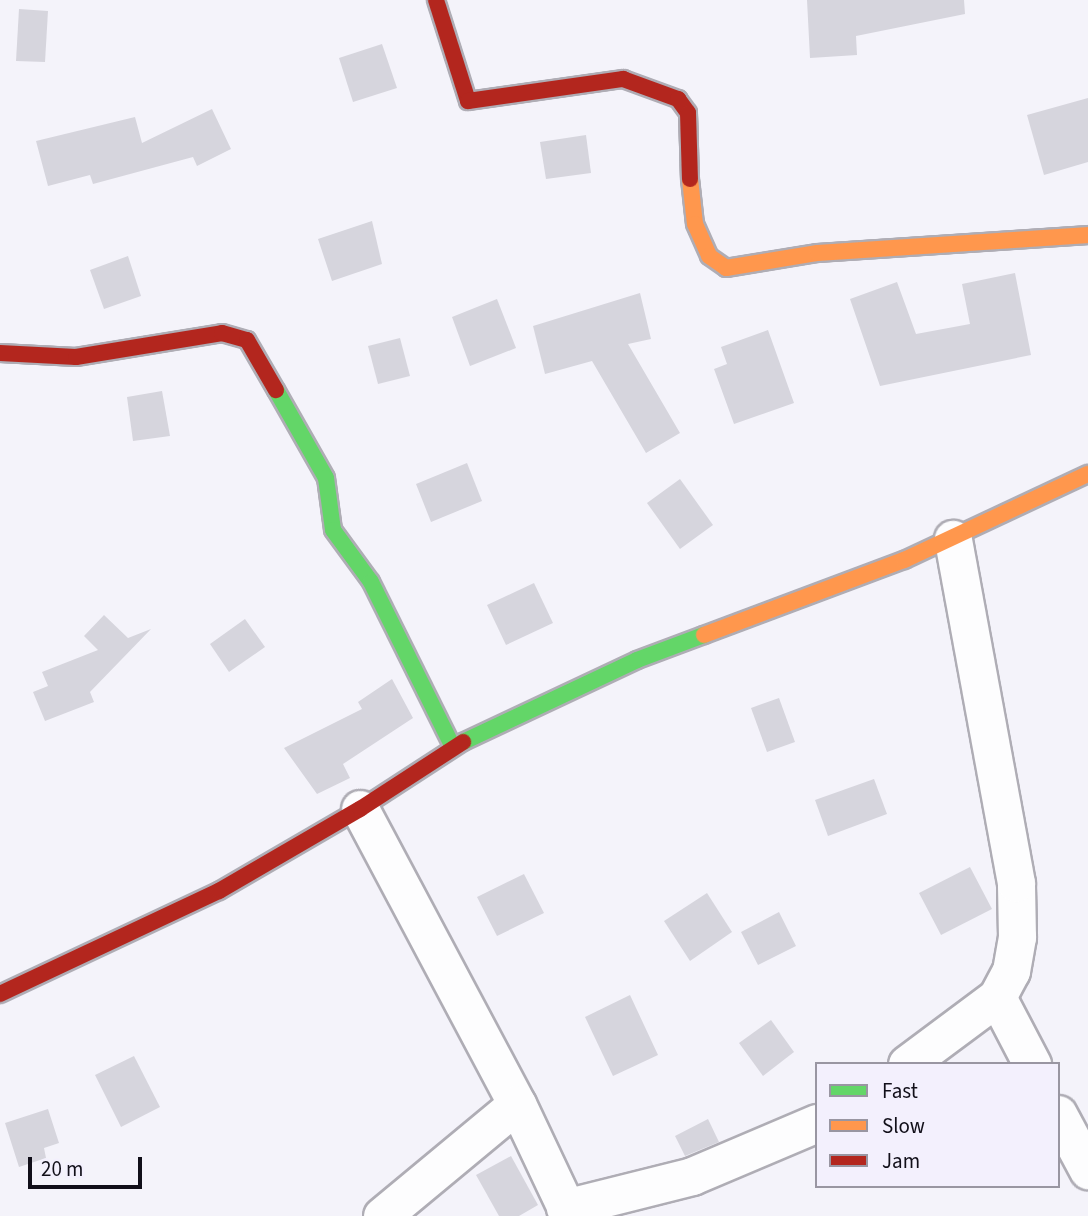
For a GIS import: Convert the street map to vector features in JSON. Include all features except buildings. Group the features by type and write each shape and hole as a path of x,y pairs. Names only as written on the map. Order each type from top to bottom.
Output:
{"street":[{"path":"436,0 468,101 623,79 678,99 688,113 687,157 695,224 709,256 726,268 818,253 1088,235"},
{"path":"0,353 76,357 222,334 247,340 326,478 333,530 371,582 392,632 453,747"},
{"path":"0,994 219,891 360,809 453,747 637,660 953,539 1088,474"},
{"path":"910,1062 997,997 1011,971 1017,937 1016,883 953,539"},
{"path":"360,809 517,1104 568,1212 692,1176 815,1124"},
{"path":"997,997 1031,1062"},
{"path":"382,1216 517,1104"},
{"path":"1060,1118 1088,1170"}],"traffic: fast":[{"path":"276,390 326,478 333,530 371,582 453,747"},
{"path":"463,742 637,660 704,635"}],"traffic: slow":[{"path":"690,179 695,224 709,256 726,268 818,253 1088,235"},
{"path":"704,635 904,560 1088,474"}],"traffic: jam":[{"path":"436,0 468,101 623,79 678,99 688,113 690,179"},
{"path":"0,353 76,357 222,333 247,340 276,390"},
{"path":"0,994 219,891 360,809 463,742"}]}
